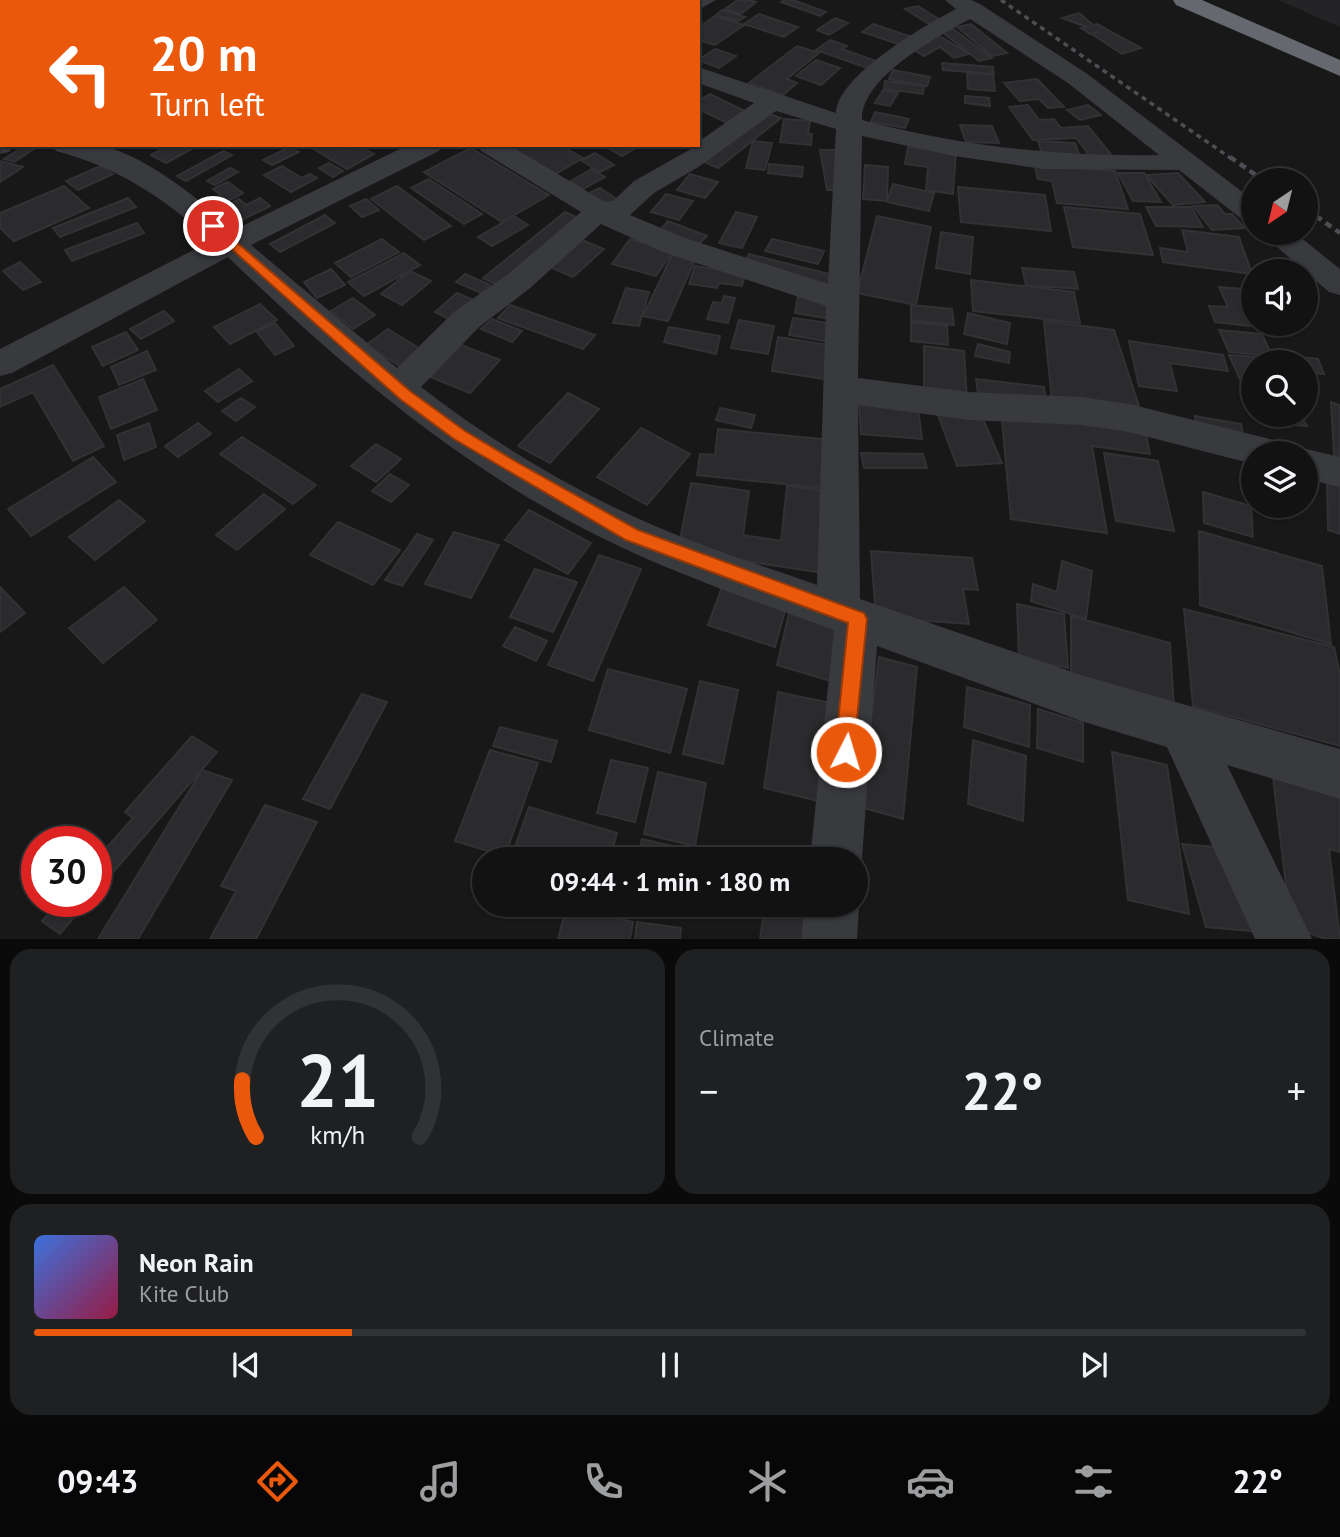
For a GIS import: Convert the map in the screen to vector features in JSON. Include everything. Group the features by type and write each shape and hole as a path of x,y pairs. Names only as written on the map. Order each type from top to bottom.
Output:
{"highway":[{"path":"1184,0 1340,69"},
{"path":"1216,0 1340,53"}],"street":[{"path":"837,847 848,615 840,389 842,300 848,205 849,107 855,96 892,58 964,5 1077,78 1241,205"},
{"path":"700,75 771,103 848,126 914,140 1044,161 1106,164 1187,162"},
{"path":"398,388 467,319 518,282 599,211 621,209 644,187 690,160 771,103"},
{"path":"82,147 100,149 173,194 233,242 285,292 398,388 460,435 610,524 687,558 958,656 1184,730 1340,774"},
{"path":"0,364 233,242 426,147"},
{"path":"493,147 599,211 674,245 842,300"},
{"path":"1291,245 1340,285"},
{"path":"840,389 969,406 1082,411 1129,418 1241,447"},
{"path":"1318,467 1340,472"},
{"path":"1184,730 1284,939"},
{"path":"829,939 831,917"}],"shaded area":[{"path":"1278,0 1340,0 1340,27"}],"building":[{"path":"738,0 756,2 741,14 725,9"},
{"path":"793,0 826,12 820,16 781,2"},
{"path":"918,6 945,23 932,26 905,9"},
{"path":"722,10 745,17 738,21 716,15"},
{"path":"1079,13 1093,25 1097,24 1141,48 1122,54 1092,34 1099,32 1090,34 1081,28 1087,27 1062,18"},
{"path":"759,14 798,27 784,37 744,24"},
{"path":"715,16 744,25 715,45 700,41 700,27"},
{"path":"835,18 848,23 829,35 817,30"},
{"path":"873,24 915,38 904,46 862,32"},
{"path":"971,24 1007,53 992,56 957,27"},
{"path":"953,29 992,58 979,61 941,31"},
{"path":"938,35 969,54 954,58 940,47 924,56 913,49"},
{"path":"830,40 847,46 842,49 876,61 867,68 816,50"},
{"path":"797,46 819,53 787,79 797,83 783,95 749,83"},
{"path":"715,49 736,56 719,68 700,59"},
{"path":"816,60 840,68 821,85 796,76"},
{"path":"942,63 993,67 994,74 943,70"},
{"path":"893,70 930,77 927,86 889,79"},
{"path":"967,73 993,75 995,91 968,89"},
{"path":"1037,79 1064,107 1048,108 1039,99 1020,101 1004,83"},
{"path":"885,81 924,86 923,94 884,89"},
{"path":"883,90 898,93 890,106 875,103"},
{"path":"710,94 751,114 732,125 700,110 700,100"},
{"path":"965,96 989,98 990,106 965,103"},
{"path":"1028,105 1039,120 1054,119 1061,128 1088,126 1114,158 1092,159 1076,138 1033,140 1009,107"},
{"path":"1088,105 1101,115 1080,120 1067,110"},
{"path":"765,112 781,118 718,168 702,161"},
{"path":"875,112 909,119 905,128 871,122"},
{"path":"784,119 810,121 808,134 812,134 811,145 780,142"},
{"path":"960,125 992,126 999,143 966,142"},
{"path":"753,141 772,143 765,170 746,168"},
{"path":"1038,141 1075,143 1080,157 1042,154"},
{"path":"23,147 37,147 14,162 4,159"},
{"path":"165,147 195,147 166,163 151,155"},
{"path":"290,147 299,152 272,165 263,160"},
{"path":"310,147 338,147 344,151 362,147 374,154 347,169"},
{"path":"521,147 564,147 583,158 552,176 511,153"},
{"path":"606,147 638,147 622,156"},
{"path":"908,147 956,153 953,194 926,190 928,167 905,164"},
{"path":"471,148 549,195 502,222 424,172"},
{"path":"820,150 836,150 844,190 827,190"},
{"path":"223,151 232,155 186,181 177,176"},
{"path":"595,153 614,165 600,172 581,160"},
{"path":"0,161 23,167 0,182"},
{"path":"329,163 343,171 333,177 319,168"},
{"path":"769,164 803,167 802,177 768,173"},
{"path":"1034,164 1115,171 1128,209 1057,203 1052,181 1038,179"},
{"path":"865,165 888,167 887,201 863,199"},
{"path":"101,166 113,174 78,190 66,181"},
{"path":"282,166 302,178 310,174 317,178 291,192 264,175"},
{"path":"230,168 238,172 215,185 207,181"},
{"path":"592,169 605,177 583,189 571,181"},
{"path":"1118,173 1144,173 1161,202 1133,201"},
{"path":"1178,173 1205,202 1173,205 1146,175"},
{"path":"690,174 718,182 705,198 677,190"},
{"path":"429,179 482,214 464,224 411,188"},
{"path":"228,182 243,193 228,201 213,189"},
{"path":"893,184 934,193 929,211 887,202"},
{"path":"64,186 89,208 14,241 0,228 0,213"},
{"path":"397,186 451,226 424,240 371,199"},
{"path":"958,187 1045,195 1051,231 961,222"},
{"path":"600,188 623,203 608,210 587,194"},
{"path":"666,194 693,201 679,220 651,212"},
{"path":"128,198 136,207 60,237 53,228"},
{"path":"260,198 270,206 242,220 224,207 239,199 246,205"},
{"path":"366,199 379,210 362,217 350,206"},
{"path":"1217,205 1225,214 1232,214 1241,224 1241,228 1212,230 1193,206"},
{"path":"1064,207 1140,214 1153,255 1073,247"},
{"path":"1146,207 1191,207 1203,227 1156,226"},
{"path":"565,212 581,219 499,286 483,278"},
{"path":"736,212 757,217 742,248 719,243"},
{"path":"325,215 335,223 280,252 270,244"},
{"path":"514,216 528,225 492,246 478,237"},
{"path":"877,216 931,227 916,305 857,293"},
{"path":"668,221 707,236 694,249 656,235"},
{"path":"137,223 144,233 72,261 65,250"},
{"path":"1182,230 1239,237 1247,259 1241,259 1241,273 1163,262 1160,248 1188,252"},
{"path":"941,232 973,237 970,274 936,268"},
{"path":"577,238 604,249 573,277 545,265"},
{"path":"382,239 399,252 351,277 335,263"},
{"path":"630,239 673,251 656,276 612,264"},
{"path":"772,239 824,251 818,264 765,251"},
{"path":"404,253 420,265 364,296 348,282"},
{"path":"749,254 833,275 828,285 744,264"},
{"path":"672,255 695,260 668,321 643,316"},
{"path":"20,262 41,282 23,290 3,271"},
{"path":"695,266 745,274 742,286 719,283 717,288 689,284"},
{"path":"1022,268 1074,272 1078,289 1026,285"},
{"path":"331,269 345,285 317,298 304,282"},
{"path":"410,271 431,281 402,305 381,294"},
{"path":"465,274 490,285 481,293 456,282"},
{"path":"971,280 1074,292 1080,323 973,311"},
{"path":"1219,287 1241,289 1241,325 1215,322 1209,306 1228,307"},
{"path":"626,288 649,292 639,326 613,323"},
{"path":"457,293 480,303 457,323 435,312"},
{"path":"724,296 735,298 728,323 707,319 713,302 722,303"},
{"path":"798,296 840,302 837,320 795,313"},
{"path":"353,298 375,315 353,329 331,311"},
{"path":"260,304 277,320 230,344 214,327"},
{"path":"510,305 595,335 583,349 498,318"},
{"path":"911,305 952,309 954,325 911,320"},
{"path":"164,311 174,321 141,339 130,329"},
{"path":"968,313 1010,323 1007,344 964,334"},
{"path":"793,318 829,323 825,341 789,335"},
{"path":"492,319 522,331 512,342 481,329"},
{"path":"739,320 774,326 768,354 731,348"},
{"path":"1044,321 1114,330 1139,406 1052,401"},
{"path":"911,322 947,326 948,345 911,341"},
{"path":"275,323 294,346 275,355 257,332"},
{"path":"669,327 720,336 716,354 664,342"},
{"path":"388,329 427,353 406,370 366,345"},
{"path":"1219,330 1241,332 1241,336 1263,336 1269,350 1241,350 1241,353 1229,352"},
{"path":"126,332 138,350 103,366 92,347"},
{"path":"778,337 835,346 831,380 772,371"},
{"path":"1129,341 1223,355 1228,371 1170,363 1177,391 1139,386"},
{"path":"978,344 1010,352 1009,363 975,356"},
{"path":"461,345 500,360 470,393 430,377"},
{"path":"924,346 964,351 967,399 924,393"},
{"path":"147,351 156,370 119,385 111,367"},
{"path":"1229,355 1241,356 1241,382"},
{"path":"1318,359 1324,374 1318,373"},
{"path":"53,365 104,446 73,461 33,392 0,407 0,389"},
{"path":"239,369 252,381 218,402 205,391"},
{"path":"143,379 157,410 111,429 99,397"},
{"path":"976,379 1044,387 1046,403 978,394"},
{"path":"568,393 599,409 550,463 518,446"},
{"path":"241,398 255,407 236,421 222,411"},
{"path":"1331,402 1340,405 1340,457 1334,455"},
{"path":"859,405 918,409 922,439 861,434"},
{"path":"720,408 755,415 751,428 716,420"},
{"path":"1001,410 1145,429 1150,454 1092,446 1107,533 1011,519"},
{"path":"980,412 1002,463 957,466 938,415"},
{"path":"1195,416 1241,424 1244,439 1197,430"},
{"path":"149,423 156,447 124,460 117,435"},
{"path":"198,423 211,434 178,457 165,446"},
{"path":"641,428 690,454 647,505 597,477"},
{"path":"718,429 832,440 831,489 697,475 700,454 715,455"},
{"path":"242,437 316,485 293,504 220,454"},
{"path":"376,444 401,459 376,482 351,466"},
{"path":"861,453 923,454 927,468 864,468"},
{"path":"1104,453 1158,461 1174,531 1116,521"},
{"path":"93,457 116,482 31,536 8,509"},
{"path":"390,474 409,485 391,502 372,491"},
{"path":"1327,478 1340,482 1340,534 1328,530"},
{"path":"691,483 749,491 743,535 781,541 787,486 835,492 831,574 678,551"},
{"path":"1203,492 1241,503 1241,518 1252,518 1253,537 1204,523"},
{"path":"264,494 285,509 237,550 216,535"},
{"path":"119,500 145,521 95,560 69,537"},
{"path":"529,510 591,543 568,574 505,540"},
{"path":"338,522 400,550 373,585 310,555"},
{"path":"1199,531 1322,566 1331,644 1200,605"},
{"path":"454,532 499,545 471,598 425,584"},
{"path":"417,534 433,540 402,586 385,580"},
{"path":"871,551 972,558 978,590 963,589 969,624 876,617"},
{"path":"599,555 641,569 593,681 548,665"},
{"path":"1062,561 1092,571 1086,619 1031,601 1033,584 1057,592"},
{"path":"535,569 577,582 553,632 510,617"},
{"path":"723,584 787,604 775,647 708,625"},
{"path":"0,587 25,613 0,632"},
{"path":"124,587 157,620 103,663 69,628"},
{"path":"1017,604 1064,614 1068,668 1019,658"},
{"path":"790,609 854,627 844,685 777,665"},
{"path":"1184,609 1334,647 1340,675 1340,746 1193,706"},
{"path":"1071,616 1170,643 1174,708 1071,680"},
{"path":"515,627 547,641 536,661 503,646"},
{"path":"879,657 917,667 903,819 860,807"},
{"path":"608,669 687,689 670,753 589,730"},
{"path":"700,681 738,690 723,764 683,754"},
{"path":"967,687 1030,705 1029,747 964,727"},
{"path":"778,692 845,706 835,805 764,788"},
{"path":"362,694 387,702 330,809 303,799"},
{"path":"1038,709 1083,723 1083,762 1037,748"},
{"path":"500,727 557,741 551,762 493,746"},
{"path":"192,736 217,752 112,873 112,842 133,818 125,812"},
{"path":"973,740 1026,756 1023,821 968,804"},
{"path":"490,750 538,763 508,847 475,847 455,841"},
{"path":"1112,752 1167,765 1189,914 1128,900"},
{"path":"611,760 648,768 635,822 597,813"},
{"path":"202,770 232,780 138,939 98,939"},
{"path":"658,772 706,783 695,846 644,834"},
{"path":"1273,777 1340,797 1340,852 1329,849 1340,939 1326,939 1291,927"},
{"path":"265,805 317,822 256,939 210,939 236,891 221,886"},
{"path":"529,807 617,833 613,847 515,847"},
{"path":"642,839 677,847 640,847"},
{"path":"1182,844 1237,849 1264,932 1206,927"},
{"path":"46,917 74,917 60,934 42,921"},
{"path":"564,917 620,917 633,922 630,939 558,939"},
{"path":"763,917 821,917 818,939 760,939"},
{"path":"637,922 681,928 680,939 635,939"}],"railway":[{"path":"1001,0 1232,159"},
{"path":"1230,157 1246,168"},
{"path":"1318,217 1340,233"}],"route":[{"path":"213,226 405,395 460,435 514,468 587,512 632,535 687,558 768,584 858,619 846,752"}]}
